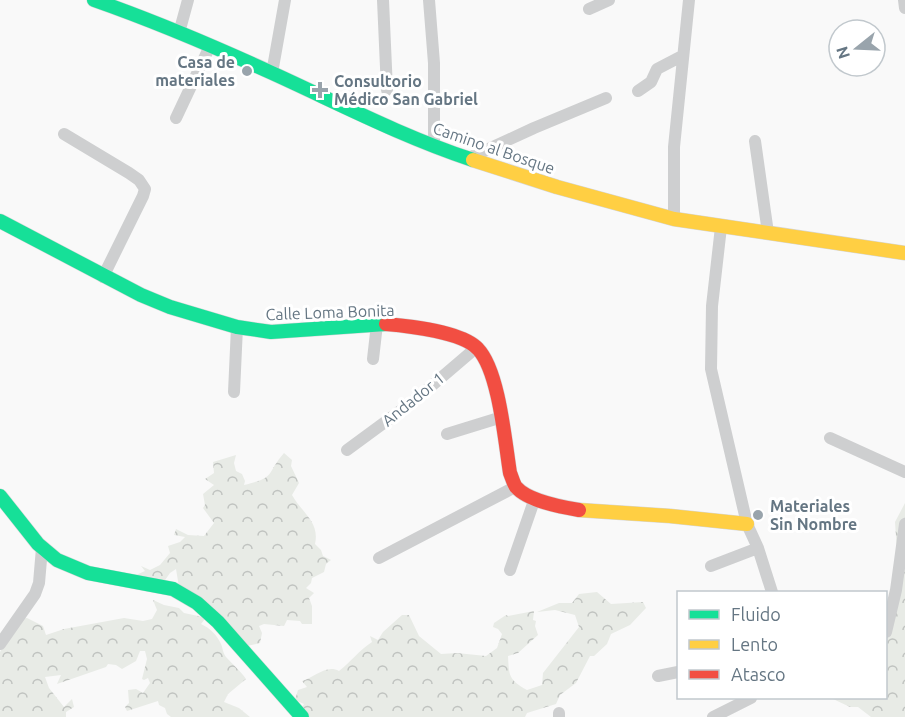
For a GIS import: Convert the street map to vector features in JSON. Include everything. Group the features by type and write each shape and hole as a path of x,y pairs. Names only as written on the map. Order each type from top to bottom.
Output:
{"street":[{"name":"Camino al Bosque","path":"94,0 135,14 210,46 434,147 557,187 674,219 905,253"},
{"path":"179,33 188,0"},
{"path":"272,73 285,0"},
{"path":"383,0 387,90"},
{"path":"429,0 434,63 434,147"},
{"path":"590,9 609,0"},
{"path":"674,219 674,147 689,0"},
{"path":"904,0 905,8"},
{"path":"176,118 210,46"},
{"path":"639,92 651,82 660,67 682,56"},
{"path":"469,158 606,98"},
{"path":"64,134 139,180 145,189 103,277"},
{"path":"755,141 768,233"},
{"name":"Calle Loma Bonita","path":"0,221 103,277 171,308 237,327 271,332 376,324 419,327 464,340 477,347"},
{"path":"721,227 712,306 711,369 747,524 758,548 772,591"},
{"path":"373,358 376,324"},
{"path":"234,392 237,327"},
{"path":"477,347 486,360 494,380 510,473 515,487 535,498 578,511 673,516 747,524"},
{"name":"Andador 1","path":"347,450 415,400 477,347"},
{"path":"447,434 502,417"},
{"path":"830,438 905,472"},
{"path":"379,558 515,487"},
{"path":"0,496 42,548 58,560 88,572 126,581 149,583 184,593 234,639 302,717"},
{"path":"510,570 535,498"},
{"path":"887,624 896,590 905,524"},
{"path":"0,644 35,594 39,583 42,548"},
{"path":"711,566 758,548"},
{"path":"658,676 677,672"},
{"path":"713,717 749,699"}],"green space":[{"path":"284,453 292,460 291,466 299,483 292,495 313,524 315,544 323,556 331,560 326,564 324,572 312,578 306,588 314,593 309,598 312,606 312,624 287,620 284,626 264,624 259,626 262,633 260,643 247,646 205,619 201,624 215,635 226,657 246,679 228,694 224,702 239,708 250,717 171,717 158,701 127,711 125,707 129,703 128,690 136,689 143,693 150,683 148,678 142,679 147,659 145,651 140,651 136,661 122,669 108,664 106,667 57,684 61,675 45,677 49,688 64,707 72,699 74,707 66,712 66,717 0,717 0,652 17,619 27,618 43,626 46,635 64,629 124,618 143,621 152,619 157,610 153,600 179,608 184,613 203,617 179,587 176,569 163,583 136,575 145,571 141,566 150,570 160,565 170,553 168,546 180,542 185,537 174,535 176,529 188,535 204,536 214,523 203,508 205,505 203,494 214,485 205,479 214,473 213,462 236,455 234,463 236,471 242,474 244,485 266,477"},
{"path":"905,503 905,717 871,717 858,707 850,707 833,699 887,699 887,632 898,568 895,522"},
{"path":"597,592 611,604 643,602 646,608 630,625 611,634 607,644 594,656 590,656 576,683 560,695 556,704 527,713 525,717 307,717 301,709 304,704 295,700 298,690 307,687 302,681 325,670 339,671 372,642 370,636 378,640 383,632 402,615 409,615 419,636 441,654 486,656 497,648 502,634 493,627 494,623 506,615 534,611 533,620 536,621 538,635 518,653 508,656 509,668 513,680 527,690 542,685 543,673 579,627 575,615 555,610 537,612 559,603 572,603 579,594"}],"traffic: fast":[{"path":"94,0 206,44 396,130 473,160"},
{"path":"0,221 141,295 170,307 237,327 271,332 386,324"},
{"path":"0,496 38,544 57,560 88,573 173,589 197,603 218,622 302,717"}],"traffic: slow":[{"path":"473,160 557,187 674,219 905,253"},
{"path":"579,510 747,524"}],"traffic: jam":[{"path":"386,324 448,334 461,338 478,349 485,359 496,390 510,473 515,485 521,492 536,500 579,510"}],"place":[{"name":"Casa de materiales","path":"247,71"},
{"name":"Consultorio Médico San Gabriel","path":"320,90"},
{"name":"Materiales Sin Nombre","path":"758,515"}]}
